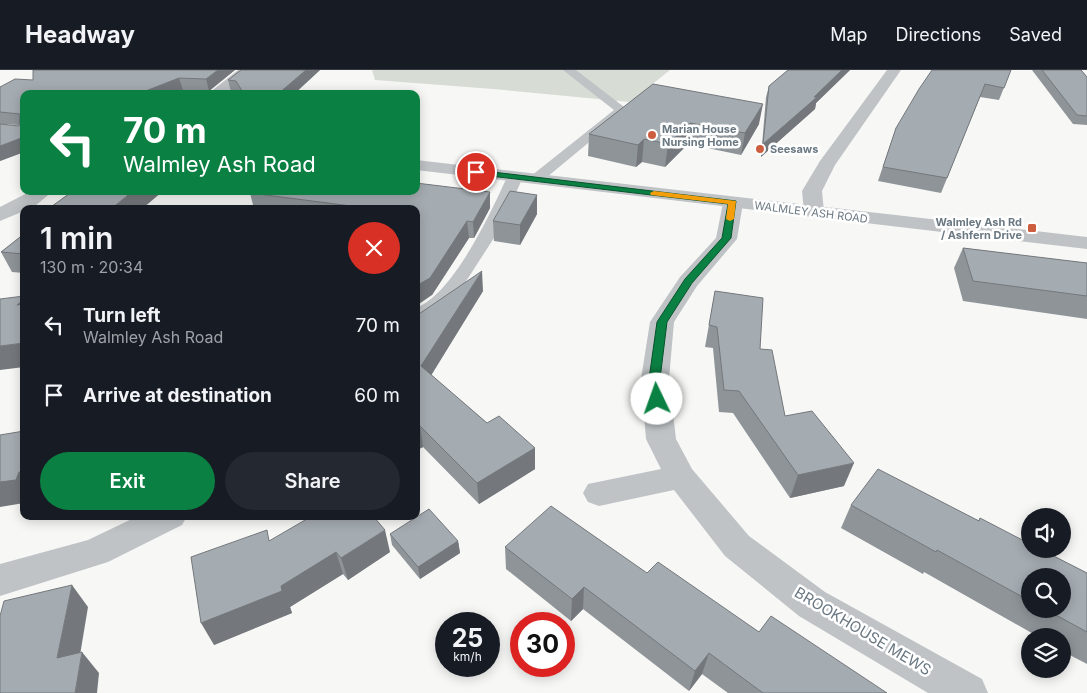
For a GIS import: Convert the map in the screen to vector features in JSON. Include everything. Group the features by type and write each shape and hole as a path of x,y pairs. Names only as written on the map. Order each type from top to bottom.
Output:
{"street":[{"path":"220,90 247,70"},
{"path":"814,212 812,191 826,165 894,70"},
{"name":"WALMLEY ASH ROAD","path":"420,165 1087,243"},
{"path":"22,205 38,195"},
{"name":"BROOKHOUSE MEWS","path":"733,202 726,238 688,282 662,322 655,379 661,439 681,477 737,546 812,604 967,693"},
{"path":"0,215 20,206"},
{"path":"599,493 681,477"},
{"path":"0,580 96,552 162,520"}],"lane":[{"path":"536,179 622,110 569,70"},
{"path":"420,313 434,308 447,296 493,226 515,177"}],"shaded area":[{"path":"372,70 670,70 630,102 375,80"}],"building":[{"path":"33,70 218,70 206,79 179,78 148,90 20,90 20,114 0,112 0,87 15,79 33,80"},
{"path":"241,70 306,70 283,90 242,90 236,81 228,80"},
{"path":"788,70 842,70 814,97 817,97 763,144 769,86"},
{"path":"932,70 1011,70 1004,88 985,84 947,178 883,167 896,128"},
{"path":"1042,70 1081,70 1087,77 1087,116 1077,115"},
{"path":"653,84 763,104 745,133 690,123 668,144 644,139 638,145 589,134"},
{"path":"20,114 20,138 0,146 0,124 19,126"},
{"path":"420,183 490,192 473,222 467,221 430,278 420,284 420,205 343,205 266,195 420,195"},
{"path":"510,191 537,195 520,225 493,221"},
{"path":"67,195 128,195 116,205 54,205"},
{"path":"20,237 20,254 1,252"},
{"path":"963,248 1087,263 1087,296 973,281"},
{"path":"482,271 421,366 487,423 499,416 535,448 477,483 420,426 420,313"},
{"path":"715,291 763,298 760,349 772,350 785,416 812,411 854,463 798,475 739,391 724,390 717,327 709,325"},
{"path":"20,296 20,302 17,305 20,305 20,344 0,346 0,299"},
{"path":"20,432 20,472 16,480 0,482 0,435"},
{"path":"878,469 979,521 980,518 1021,539 1021,558 1058,558 1087,573 1087,632 1061,618 1071,618 1071,568 1021,568 1021,596 851,505"},
{"path":"551,506 647,573 658,562 759,632 771,616 887,693 763,693 709,653 695,671 584,587 572,599 505,547"},
{"path":"429,509 458,541 418,567 390,534 412,520 420,520 420,515"},
{"path":"305,520 376,520 385,530 341,558 336,552 281,586 282,591 201,623 191,557 267,530 269,541"},
{"path":"72,585 57,658 82,652 75,693 0,693 0,616 4,601"}],"slow traffic":[{"path":"654,193 733,202 730,219"}],"place":[{"name":"Marian House Nursing Home","path":"652,135"},
{"name":"Seesaws","path":"760,149"},
{"name":"Walmley Ash Rd / Ashfern Drive","path":"1032,228"}],"route":[{"path":"476,172 733,202 726,238 688,282 662,322 655,379 657,399"}]}
